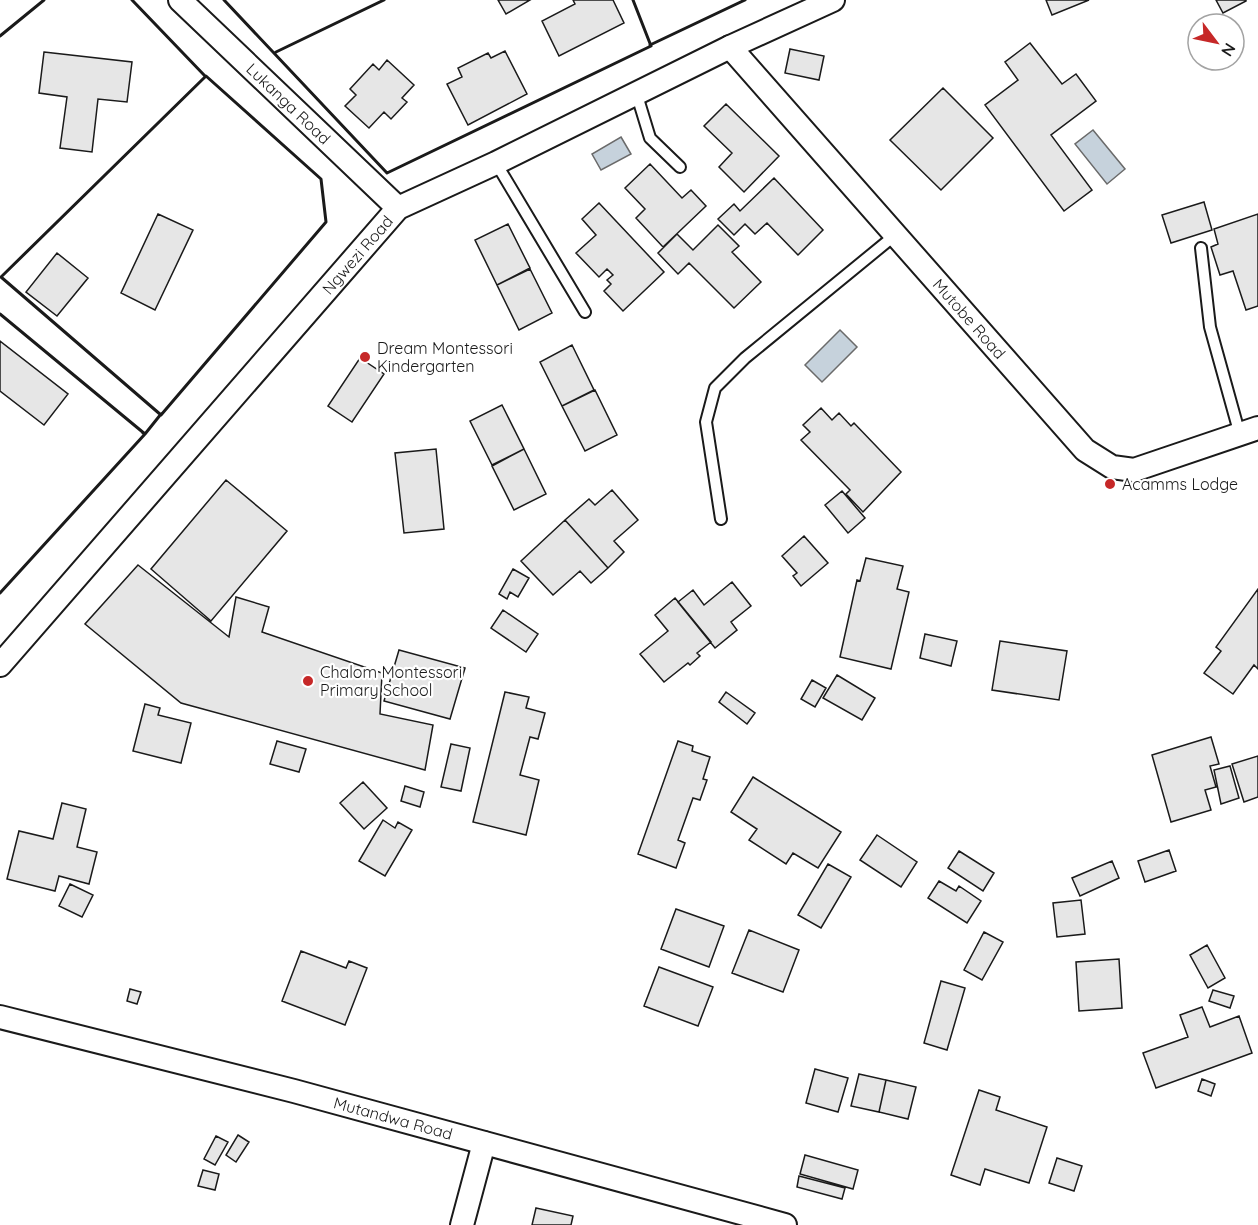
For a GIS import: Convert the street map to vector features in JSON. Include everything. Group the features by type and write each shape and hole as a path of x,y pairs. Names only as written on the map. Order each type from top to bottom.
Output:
{"street":[{"name":"Lukanga Road","path":"180,0 398,208"},
{"name":"Ngwezi Road","path":"0,665 398,208 496,163 730,47 833,0"},
{"name":"Mutobe Road","path":"730,47 1084,450 1112,467 1134,470 1249,432"},
{"name":"Mutandwa Road","path":"0,1017 294,1091 785,1225"},
{"path":"462,1225 484,1143"}],"lane":[{"path":"636,92 650,138 680,167"},
{"path":"496,163 585,312"},
{"path":"721,519 706,422 715,388 746,358 894,236"},
{"path":"1201,248 1210,327 1249,432"}],"shaded area":[{"path":"1093,130 1125,169 1107,184 1075,144"},
{"path":"621,137 631,154 601,170 592,154"},
{"path":"840,330 857,347 822,382 805,365"}],"building":[{"path":"498,0 530,0 506,14"},
{"path":"573,0 613,0 624,23 559,56 542,21 575,4"},
{"path":"1046,0 1089,0 1052,15"},
{"path":"1216,0 1246,0 1225,12 1222,12"},
{"path":"1030,43 1062,84 1076,74 1096,101 1051,135 1092,190 1064,211 985,105 1018,80 1005,62"},
{"path":"790,49 824,56 819,80 785,73"},
{"path":"505,51 527,94 468,125 447,84 462,77 458,68 488,53 491,58"},
{"path":"44,52 132,62 127,102 98,99 92,152 60,148 67,97 39,93"},
{"path":"387,60 414,85 402,98 407,102 391,119 384,112 369,128 345,106 356,95 350,89 373,64 379,70"},
{"path":"943,88 993,138 941,190 890,140"},
{"path":"726,104 779,156 744,192 719,167 732,153 704,126"},
{"path":"650,164 682,198 691,190 706,206 663,247 636,218 645,209 625,188"},
{"path":"774,178 823,230 798,255 767,223 755,234 745,224 734,235 718,219 734,204 740,211"},
{"path":"1204,202 1212,230 1171,243 1162,215"},
{"path":"599,203 664,272 623,311 604,291 611,284 607,280 613,275 607,269 599,277 576,253 596,235 582,219"},
{"path":"158,214 193,230 155,310 121,293"},
{"path":"1258,214 1258,306 1246,310 1233,271 1220,275 1211,247 1218,244 1214,229"},
{"path":"508,224 530,268 497,285 475,240"},
{"path":"718,225 739,246 732,252 761,282 734,308 689,263 678,274 658,253 677,234 693,250"},
{"path":"57,253 88,278 57,316 26,292"},
{"path":"530,269 552,313 519,330 497,285"},
{"path":"0,341 68,394 44,425 0,391"},
{"path":"572,345 594,390 562,406 540,362"},
{"path":"360,358 384,374 352,422 328,406"},
{"path":"595,390 617,435 585,451 562,406"},
{"path":"502,405 524,449 492,465 470,421"},
{"path":"821,408 832,420 839,413 851,426 854,423 901,472 863,512 846,494 850,490 801,440 810,432 803,425"},
{"path":"436,449 444,529 404,533 395,453"},
{"path":"524,449 546,494 514,510 492,466"},
{"path":"226,480 287,531 211,621 151,569"},
{"path":"612,490 638,520 614,541 624,552 608,568 565,520 589,499 595,505"},
{"path":"842,491 865,518 848,533 825,505"},
{"path":"565,520 608,568 591,583 580,571 553,595 521,561"},
{"path":"804,536 828,563 801,586 793,576 797,573 782,556"},
{"path":"866,558 903,566 897,589 909,592 891,669 840,657 857,580 860,581"},
{"path":"138,565 229,637 236,597 269,607 262,632 382,673 380,714 433,725 425,770 181,703 85,624"},
{"path":"513,569 529,578 518,597 510,592 507,599 499,594"},
{"path":"732,582 751,606 731,622 737,630 715,648 678,602 693,590 704,605"},
{"path":"1258,589 1258,669 1254,665 1233,694 1204,673 1221,651 1216,647"},
{"path":"675,598 711,642 697,653 700,656 690,665 688,663 664,682 640,654 668,631 655,615"},
{"path":"503,610 538,634 526,652 491,628"},
{"path":"925,634 957,641 951,666 920,658"},
{"path":"1000,641 1067,651 1059,700 992,690"},
{"path":"399,650 465,668 450,719 384,701"},
{"path":"837,675 875,698 862,720 823,698"},
{"path":"812,680 826,688 815,707 801,699"},
{"path":"505,692 529,697 526,708 545,713 538,739 530,737 520,775 539,780 526,835 473,822"},
{"path":"726,692 755,713 747,724 719,702"},
{"path":"145,704 160,708 158,715 191,723 181,763 133,751"},
{"path":"1211,737 1219,764 1210,766 1216,787 1205,790 1211,810 1171,822 1152,755"},
{"path":"277,741 306,749 299,772 270,764"},
{"path":"678,741 693,746 692,751 710,757 703,779 707,780 700,800 693,798 678,840 685,843 676,868 638,854"},
{"path":"451,744 470,748 461,791 441,787"},
{"path":"1258,756 1258,797 1244,802 1232,764"},
{"path":"1230,766 1239,798 1221,804 1214,770"},
{"path":"753,777 841,832 818,868 793,853 786,864 749,840 757,829 731,812"},
{"path":"363,782 387,808 364,829 340,803"},
{"path":"405,786 424,792 420,807 401,801"},
{"path":"62,803 86,809 77,847 97,852 89,884 59,876 55,891 7,879 19,831 53,839"},
{"path":"383,820 395,828 398,822 412,830 385,876 359,861"},
{"path":"877,835 917,862 901,887 860,860"},
{"path":"1169,850 1176,871 1145,882 1138,861"},
{"path":"959,851 994,873 983,891 948,868"},
{"path":"1112,861 1119,878 1080,896 1072,878"},
{"path":"828,864 851,877 821,928 798,915"},
{"path":"939,881 956,891 959,886 981,901 967,923 928,898"},
{"path":"70,884 93,895 82,917 59,906"},
{"path":"1081,900 1085,934 1057,937 1053,903"},
{"path":"676,909 724,926 709,967 661,949"},
{"path":"749,930 799,950 783,992 732,973"},
{"path":"984,932 1003,942 982,980 964,970"},
{"path":"1207,945 1225,978 1208,988 1190,955"},
{"path":"301,951 346,968 349,961 367,968 345,1025 282,1001"},
{"path":"1119,959 1122,1008 1079,1011 1076,962"},
{"path":"659,967 713,987 698,1026 644,1006"},
{"path":"941,981 965,988 947,1050 924,1043"},
{"path":"130,989 141,992 137,1004 127,1001"},
{"path":"1213,990 1234,996 1230,1008 1209,1001"},
{"path":"1202,1007 1210,1027 1239,1016 1252,1053 1156,1088 1143,1053 1188,1037 1180,1015"},
{"path":"815,1069 848,1078 838,1112 806,1103"},
{"path":"859,1074 886,1080 879,1112 851,1106"},
{"path":"1202,1079 1215,1084 1211,1096 1198,1091"},
{"path":"886,1080 916,1087 908,1119 879,1112"},
{"path":"979,1090 1000,1097 996,1110 1047,1127 1029,1183 985,1169 980,1185 951,1175"},
{"path":"238,1135 249,1142 236,1162 226,1155"},
{"path":"216,1136 228,1142 215,1165 204,1159"},
{"path":"805,1155 858,1170 853,1189 800,1174"},
{"path":"1057,1158 1082,1166 1074,1191 1049,1183"},
{"path":"203,1170 219,1174 215,1190 198,1186"},
{"path":"799,1176 845,1188 842,1199 797,1187"},
{"path":"536,1208 573,1216 571,1225 532,1225"}],"wall":[{"path":"0,36 44,0"},
{"path":"132,0 205,76"},
{"path":"224,0 387,173 651,46 633,0"},
{"path":"276,52 384,0"},
{"path":"650,45 745,0"},
{"path":"206,76 321,179 326,222 161,415 1,277 206,76"},
{"path":"0,314 145,434 161,414"},
{"path":"0,593 145,434 143,433"}],"place":[{"name":"Dream Montessori Kindergarten","path":"365,357"},
{"name":"Acamms Lodge","path":"1110,484"},
{"name":"Chalom Montessori Primary School","path":"308,681"}]}
